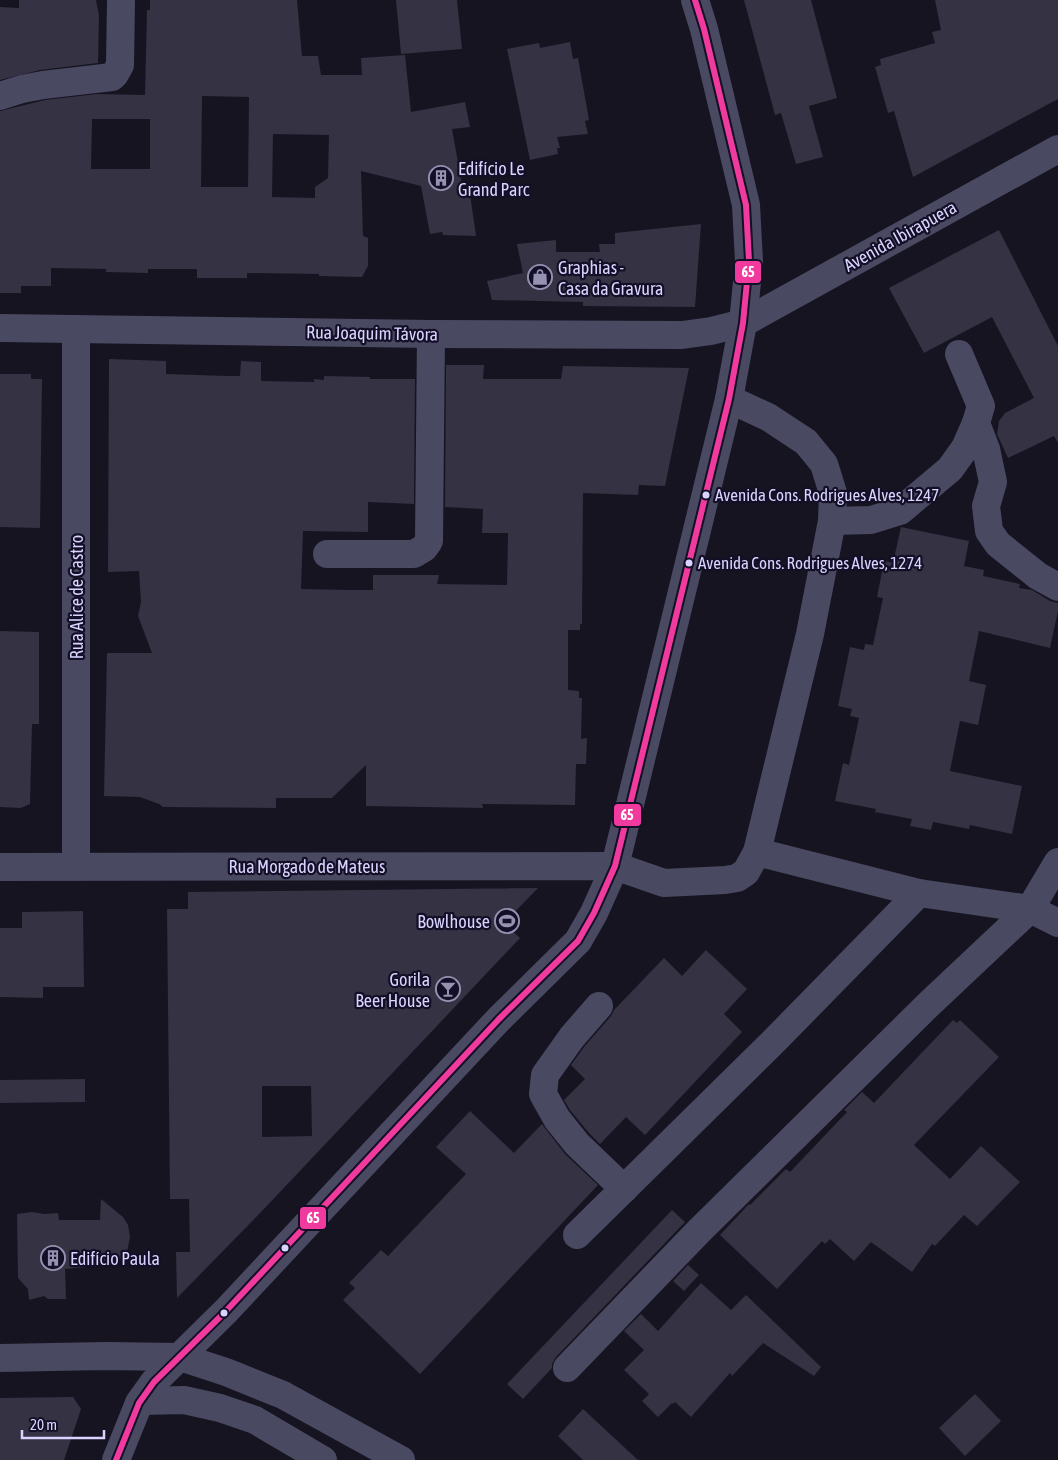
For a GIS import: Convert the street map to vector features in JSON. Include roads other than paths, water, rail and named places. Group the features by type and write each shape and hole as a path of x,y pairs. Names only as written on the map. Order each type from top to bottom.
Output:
{"street":[{"path":"0,96 22,89 115,74 120,65 121,0"},
{"path":"116,1460 140,1401 154,1382 226,1311 499,1019 578,940 594,913 615,866 729,399 743,323 749,262 746,205 704,29 695,0"},
{"name":"Avenida Ibirapuera","path":"743,323 1058,149"},
{"name":"Rua Joaquim Távora","path":"0,328 431,334 682,335 711,331 743,323"},
{"name":"Rua Alice de Castro","path":"76,328 76,866"},
{"path":"327,554 414,554 424,548 428,541 431,334"},
{"path":"832,521 871,520 900,511 950,470 965,448 981,406 959,354"},
{"name":"Rua Morgado de Mateus","path":"0,867 615,866 664,883 737,878 746,872 757,852 810,634 832,521 832,493 824,464 806,442 768,417 729,399"},
{"path":"976,423 986,449 993,482 986,506 989,531 998,544 1038,576 1058,587"},
{"path":"757,852 918,893 1030,909 1058,923"},
{"path":"567,1368 699,1231 928,1005 1030,909 1058,862"},
{"path":"577,1235 776,1039 918,893"},
{"path":"599,1006 572,1037 545,1075 543,1094 557,1119 577,1144 624,1189"},
{"path":"0,1358 180,1357 226,1372 282,1395 401,1460"},
{"path":"140,1401 184,1400 220,1408 255,1420 323,1460"}],"place":[{"name":"Edifício Le Grand Parc","path":"441,178"},
{"name":"Graphias - Casa da Gravura","path":"540,277"},
{"name":"Avenida Cons. Rodrigues Alves, 1247","path":"706,495"},
{"name":"Avenida Cons. Rodrigues Alves, 1274","path":"689,563"},
{"name":"Bowlhouse","path":"507,921"},
{"name":"Gorila Beer House","path":"448,989"},
{"name":"Edifício Paula","path":"53,1258"}]}
